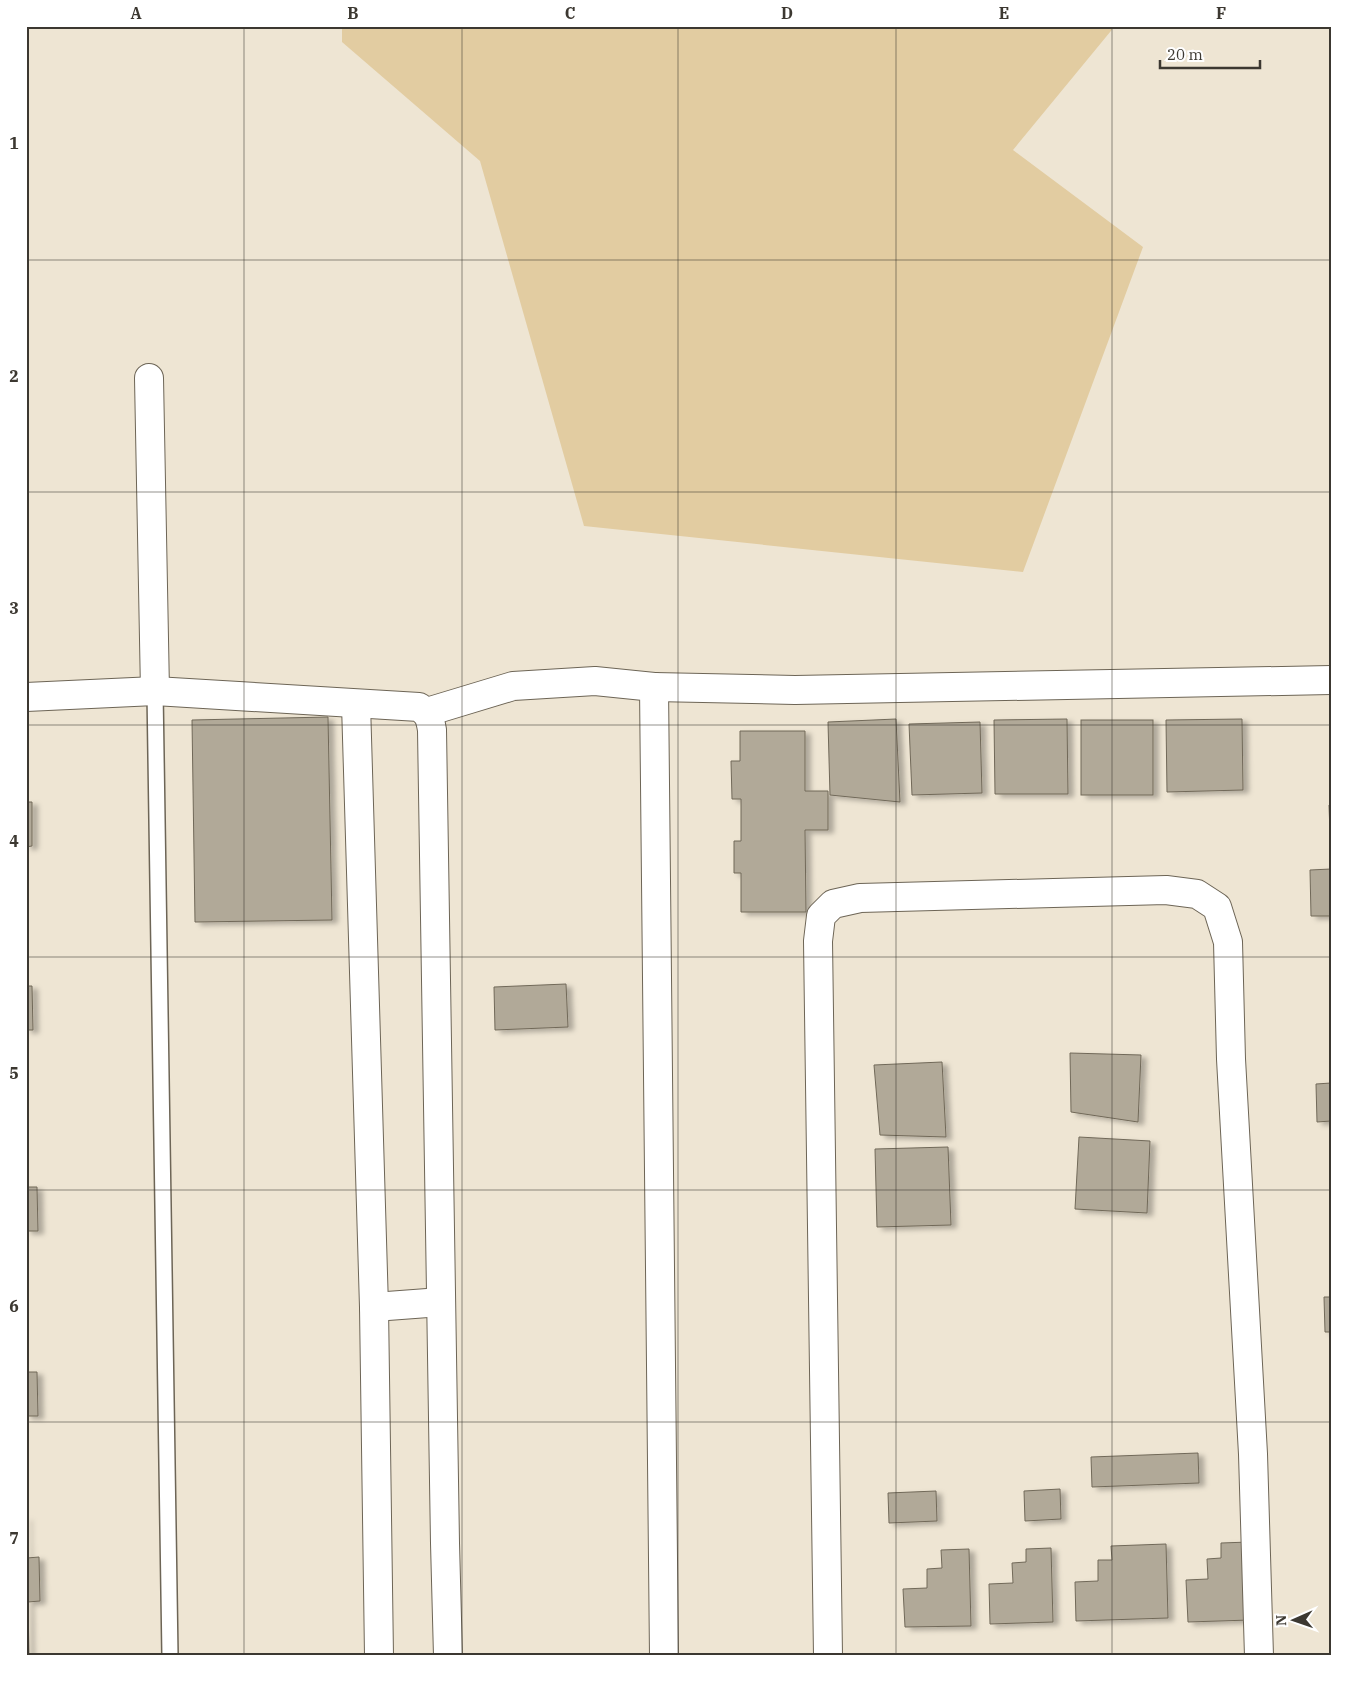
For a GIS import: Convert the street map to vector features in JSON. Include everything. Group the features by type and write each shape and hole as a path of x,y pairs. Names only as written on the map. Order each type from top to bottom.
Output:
{"street":[{"path":"149,378 155,691"},
{"path":"427,712 513,686 595,681 654,687 796,690 1331,680"},
{"path":"654,687 664,1656"},
{"path":"26,697 155,691 419,708 427,712 430,718 432,730 448,1656"},
{"path":"356,704 374,1307 379,1656"},
{"path":"828,1656 818,941 821,916 833,904 860,898 1166,890 1196,894 1217,907 1228,942 1231,1059 1253,1454 1259,1656"},
{"path":"374,1307 441,1302"}],"lane":[{"path":"155,691 170,1656"}],"shaded area":[{"path":"342,26 1115,26 1013,150 1143,247 1023,572 584,526 480,161 342,42"}],"building":[{"path":"328,717 332,920 195,922 192,720"},
{"path":"896,719 900,802 830,795 828,722"},
{"path":"1067,719 1068,794 995,794 994,720"},
{"path":"1242,719 1243,790 1167,792 1166,720"},
{"path":"1081,720 1153,720 1153,795 1081,795"},
{"path":"980,722 982,793 912,795 909,724"},
{"path":"740,731 805,731 805,791 828,791 828,830 805,830 806,912 741,912 741,873 734,873 734,841 741,841 741,799 732,799 731,761 740,761"},
{"path":"26,802 32,802 32,846 26,847"},
{"path":"1329,805 1331,805 1331,861"},
{"path":"1331,869 1331,916 1311,916 1310,870"},
{"path":"566,984 568,1027 495,1030 494,987"},
{"path":"26,986 32,986 33,1030 26,1030"},
{"path":"1070,1053 1141,1055 1138,1122 1071,1112"},
{"path":"942,1062 946,1137 880,1135 874,1065"},
{"path":"1331,1083 1331,1121 1317,1122 1316,1084"},
{"path":"1079,1137 1150,1141 1147,1213 1075,1209"},
{"path":"948,1147 951,1225 877,1227 875,1149"},
{"path":"26,1187 37,1187 38,1231 26,1231"},
{"path":"1324,1297 1331,1297 1331,1332 1325,1332"},
{"path":"26,1372 37,1372 38,1416 26,1416"},
{"path":"1198,1453 1199,1483 1092,1487 1091,1457"},
{"path":"1060,1489 1061,1519 1025,1521 1024,1491"},
{"path":"936,1491 937,1521 889,1523 888,1493"},
{"path":"26,1517 27,1558 39,1557 40,1601 28,1602 29,1656 26,1656"},
{"path":"1249,1542 1250,1620 1188,1622 1186,1580 1208,1579 1207,1559 1221,1558 1221,1543"},
{"path":"1166,1544 1168,1618 1076,1621 1075,1582 1098,1581 1098,1560 1112,1560 1111,1546"},
{"path":"1051,1548 1053,1622 990,1624 989,1584 1013,1583 1012,1563 1026,1562 1026,1549"},
{"path":"969,1549 971,1626 905,1627 903,1589 927,1588 927,1569 942,1568 941,1550"}]}
